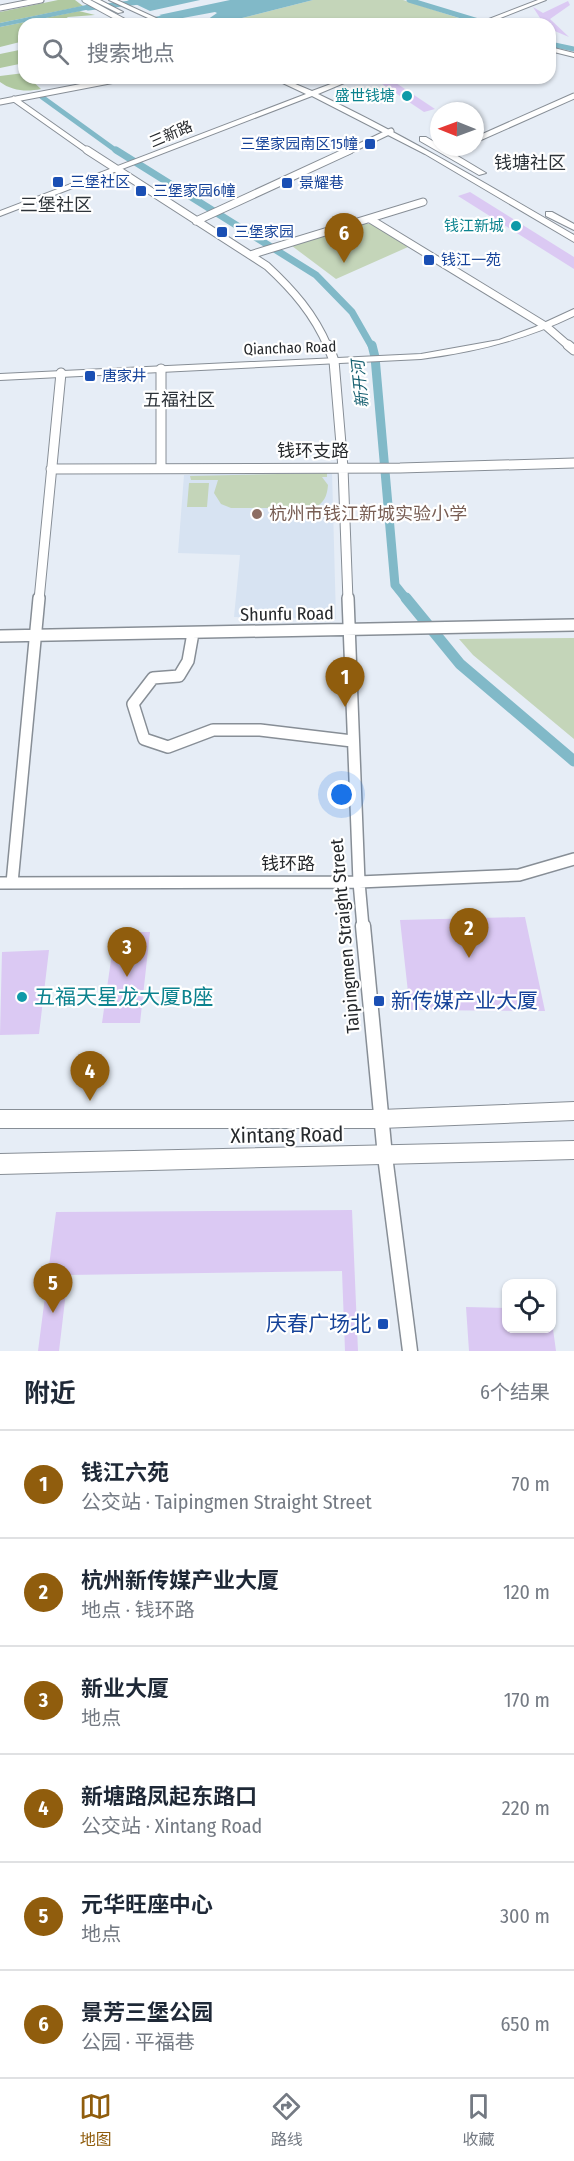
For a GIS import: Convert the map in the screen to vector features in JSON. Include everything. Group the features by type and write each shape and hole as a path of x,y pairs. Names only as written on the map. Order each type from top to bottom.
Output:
{"main road":[{"path":"95,0 125,18"},
{"path":"112,0 153,18"},
{"path":"500,18 543,0"},
{"path":"503,18 556,0"},
{"path":"556,50 574,55"},
{"path":"556,58 574,62"},
{"path":"294,84 309,89 391,131 574,239"},
{"path":"304,84 309,89 324,89 337,84"},
{"name":"三新路","path":"0,214 320,84"},
{"path":"324,89 334,93"},
{"path":"390,122 409,132"},
{"path":"418,137 430,143"},
{"path":"454,156 574,227"},
{"name":"三新路","path":"0,205 119,167"},
{"name":"Qianchao Road","path":"0,376 388,358 514,339 547,327 574,312"},
{"name":"Xintang Road","path":"0,1119 381,1119 574,1111"},
{"name":"Xintang Road","path":"0,1164 574,1150"}],"street":[{"path":"0,8 41,0"},
{"path":"85,0 123,18"},
{"path":"0,102 93,84"},
{"path":"484,136 574,96"},
{"name":"Taipingmen Straight Street","path":"14,99 249,255 291,288 322,332 334,362 344,468 352,741 359,882 385,1156 410,1351"},
{"path":"196,221 391,131"},
{"path":"249,255 423,202"},
{"path":"370,219 547,327 574,350"},
{"path":"161,369 161,467"},
{"path":"6,883 60,373"},
{"name":"钱环支路","path":"51,469 400,468 574,463"},
{"name":"Shunfu Road","path":"0,636 574,625"},
{"path":"193,633 190,662 179,676 153,678 133,704 144,739 168,747 213,730 260,730 352,741"},
{"name":"钱环路","path":"6,883 359,882 519,875 574,859"}],"shaded area":[{"name":"杭州市钱江新城实验小学","path":"332,471 336,619 234,617 240,555 178,553 184,475"}],"green space":[{"path":"58,0 75,0 83,6 0,23 0,12"},
{"path":"313,0 403,0 459,18 242,18"},
{"path":"79,11 95,15 67,18 44,18"},
{"path":"18,23 18,42 0,47 0,27"},
{"path":"18,50 18,64 0,68 0,54"},
{"path":"18,74 18,84 36,84 41,89 20,90 10,87 0,82 0,76"},
{"path":"363,224 372,224 408,247 336,279 292,246"},
{"path":"327,473 327,477 322,477 328,485 326,496 315,508 231,508 221,504 214,493 218,480 191,480 190,476"},
{"path":"189,483 209,483 207,507 187,507"},
{"path":"574,638 574,739 473,655 459,639"}],"water":[{"path":"127,0 200,0 150,11"},
{"path":"230,0 313,0 242,18 210,18 217,13 215,12 183,18 167,18 159,15"},
{"path":"91,4 96,8 45,18 24,18"},
{"path":"18,19 18,23 0,27 0,23"}],"building":[{"path":"568,1 570,5 551,18 540,18 533,7 543,13"},
{"path":"556,25 569,37 556,32"},
{"name":"盛世钱塘","path":"382,84 398,84 430,106 430,110 424,112"},
{"name":"钱江新城","path":"470,192 574,257 574,269 458,196"},
{"path":"525,917 545,1011 410,1010 400,920"},
{"path":"115,932 150,932 140,1023 102,1023"},
{"name":"五福天星龙大厦B座","path":"49,950 39,1034 0,1035 2,952"},
{"path":"352,1210 358,1351 345,1351 342,1271 68,1275 59,1351 38,1351 56,1212"},
{"path":"466,1307 502,1308 502,1333 554,1333 556,1351 469,1351"}],"waterway":[{"path":"88,8 157,0"},
{"path":"409,0 468,18"},
{"path":"163,18 179,15"},
{"path":"556,45 574,49"},
{"name":"新开河","path":"42,97 118,152"},
{"name":"新开河","path":"116,150 316,275 352,312 372,347"},
{"name":"新开河","path":"372,345 375,357 395,585 407,600"},
{"name":"新开河","path":"406,598 460,664 574,761"}],"place":[{"name":"盛世钱塘","path":"407,96"},
{"name":"三堡家园南区15幢","path":"370,144"},
{"name":"三堡社区","path":"58,182"},
{"name":"景耀巷","path":"287,183"},
{"name":"三堡家园6幢","path":"141,191"},
{"name":"钱江新城","path":"516,226"},
{"name":"三堡家园","path":"222,232"},
{"name":"钱江一苑","path":"429,260"},
{"name":"景芳三堡公园","path":"344,263"},
{"name":"唐家井","path":"90,376"},
{"name":"杭州市钱江新城实验小学","path":"257,514"},
{"name":"钱江六苑","path":"345,707"},
{"name":"杭州新传媒产业大厦","path":"469,958"},
{"name":"新业大厦","path":"127,977"},
{"name":"五福天星龙大厦B座","path":"22,997"},
{"name":"新传媒产业大厦","path":"379,1001"},
{"name":"新塘路凤起东路口","path":"90,1101"},
{"name":"元华旺座中心","path":"53,1313"},
{"name":"庆春广场北","path":"383,1324"}],"district":[{"name":"钱塘社区","path":"530,163"},
{"name":"三堡社区","path":"56,205"},
{"name":"五福社区","path":"179,400"}]}
